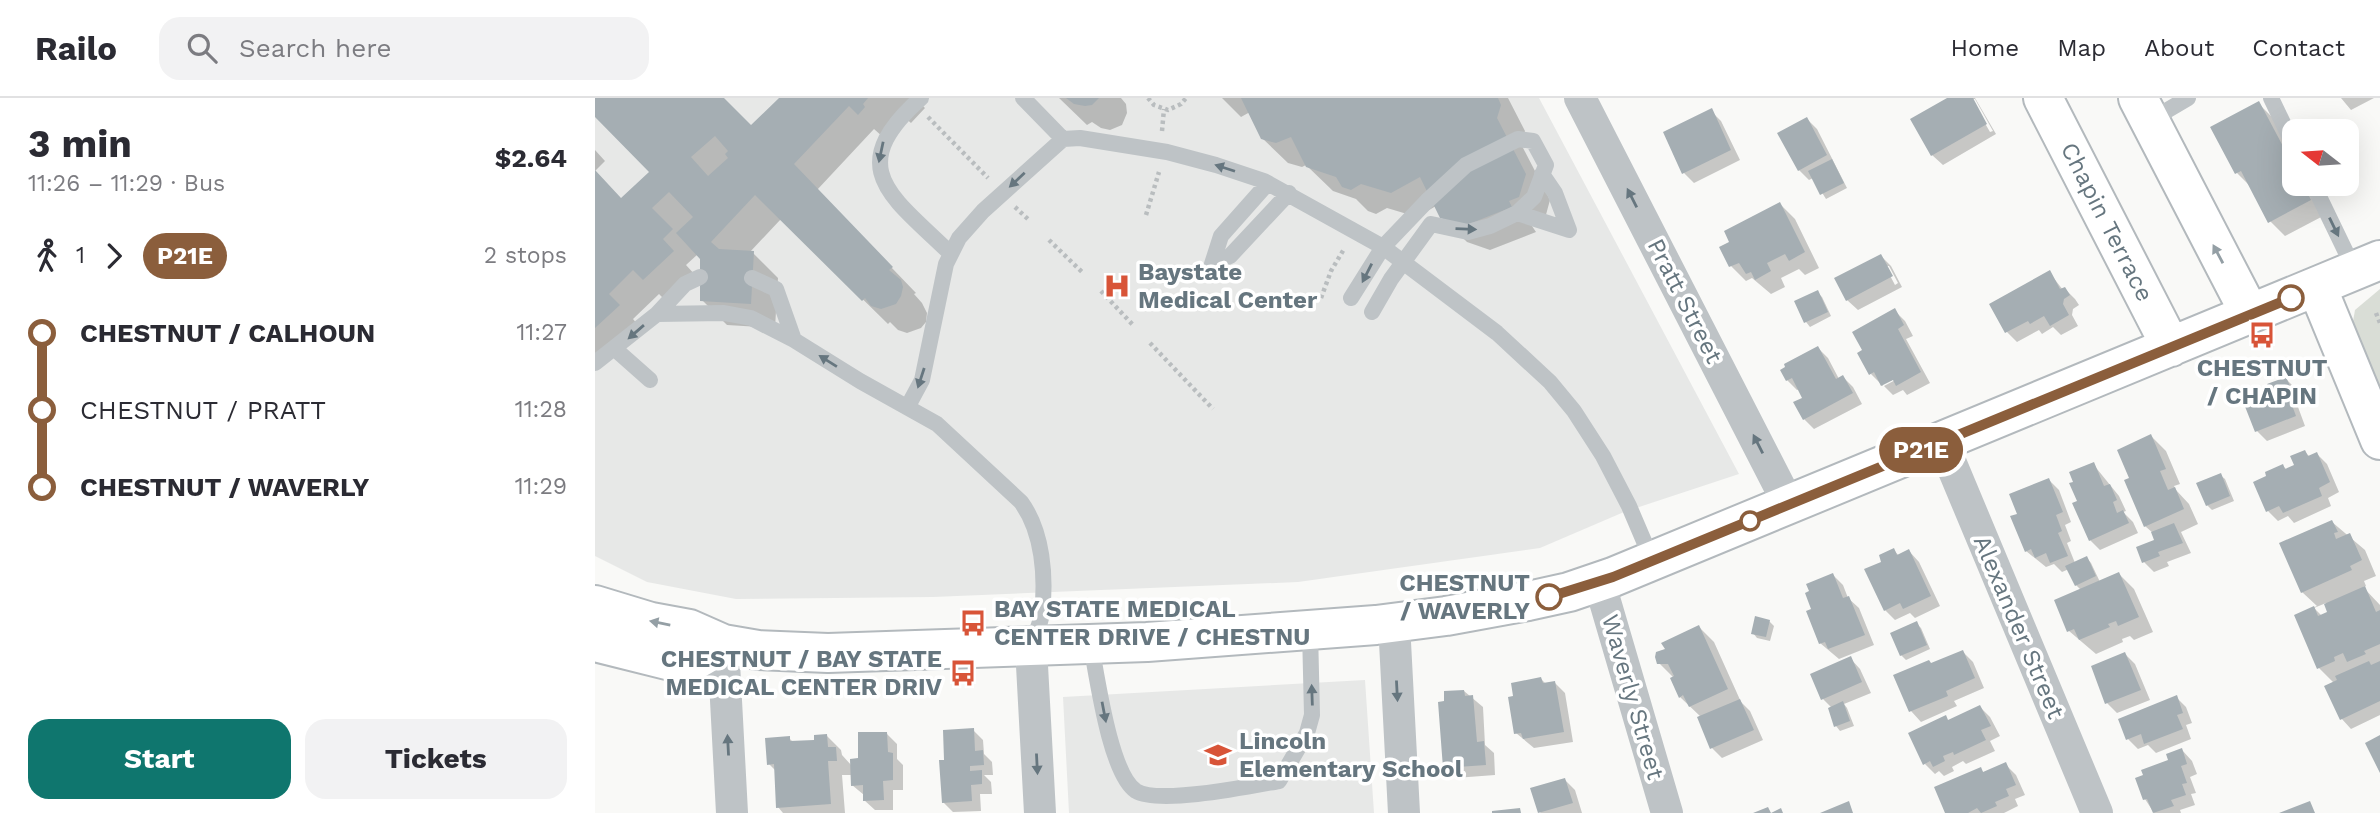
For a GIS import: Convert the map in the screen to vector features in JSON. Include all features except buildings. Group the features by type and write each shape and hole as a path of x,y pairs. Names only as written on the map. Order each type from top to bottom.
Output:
{"main road":[{"name":"Chapin Terrace","path":"2043,98 2171,347"},
{"path":"2144,109 2249,314"},
{"path":"595,604 651,622 689,629 723,644 758,650 828,653 1091,645 1310,631 1394,623 1528,601 1599,582 2367,265"},
{"path":"2317,287 2380,440"},
{"path":"595,642 687,665 723,644"}],"street":[{"name":"Pratt Street","path":"1580,98 1789,505"},
{"name":"Alexander Street","path":"1942,442 2097,813"},
{"name":"Waverly Street","path":"1599,582 1667,813"},
{"path":"1394,623 1404,813"},
{"path":"723,644 732,813"},
{"path":"1031,647 1040,813"}],"lane":[{"path":"1023,98 1063,139"},
{"path":"2144,109 2188,98"},
{"path":"2271,98 2282,121"},
{"path":"922,105 889,131 880,152 879,165 883,179 900,204 951,254"},
{"path":"908,406 922,380 944,273 951,254 959,239 983,211 1063,139 1080,138 1167,152 1216,165 1289,193 1383,247 1497,333 1550,382 1574,411 1603,456 1629,506 1652,560"},
{"path":"1351,298 1383,247 1419,209 1466,165 1518,139 1533,141 1546,165 1534,197 1517,214 1490,226 1468,232 1431,224 1419,209"},
{"path":"1517,214 1569,230 1555,193 1542,174"},
{"path":"1268,183 1221,236 1212,264 1230,256 1289,193"},
{"path":"2321,196 2367,265"},
{"path":"1372,312 1431,224"},
{"path":"595,363 656,314 685,284 700,277"},
{"path":"752,278 776,289 794,340"},
{"path":"656,314 724,313 751,318 794,340 937,424 1021,502 1030,515 1038,541 1043,585 1042,615 1031,647"},
{"path":"615,349 650,380"},
{"path":"1091,645 1111,744 1123,772 1135,790 1150,795 1198,795 1279,781 1307,733 1312,715 1310,631"}],"path":[{"path":"1148,98 1154,105 1164,109 1175,108 1186,98"},
{"path":"922,105 989,180"},
{"path":"1161,135 1164,109"},
{"path":"1146,215 1161,166"},
{"path":"1013,204 1030,221"},
{"path":"1049,240 1082,272"},
{"path":"1321,298 1331,271 1344,249"},
{"path":"1101,291 1133,325"},
{"path":"2376,313 2380,323"},
{"path":"1150,343 1213,409"}],"shaded area":[{"name":"Baystate Medical Center","path":"595,98 1539,98 1739,474 1624,512 1540,548 1298,582 933,597 736,599 647,582 595,556"},
{"path":"2380,289 2380,394 2352,327 2355,310"},
{"name":"Lincoln Elementary School","path":"1365,680 1374,813 1069,813 1063,697"}],"bus line":[{"name":"P21E","path":"1549,597 1613,577 2291,298"}],"place":[{"name":"Baystate Medical Center","path":"1117,286"},
{"name":"CHESTNUT / CHAPIN","path":"2262,335"},
{"name":"CHESTNUT / WAVERLY","path":"1549,597"},
{"name":"BAY STATE MEDICAL CENTER DRIVE / CHESTNU","path":"973,623"},
{"name":"CHESTNUT / BAY STATE MEDICAL CENTER DRIV","path":"963,673"},
{"name":"Lincoln Elementary School","path":"1218,755"}]}
